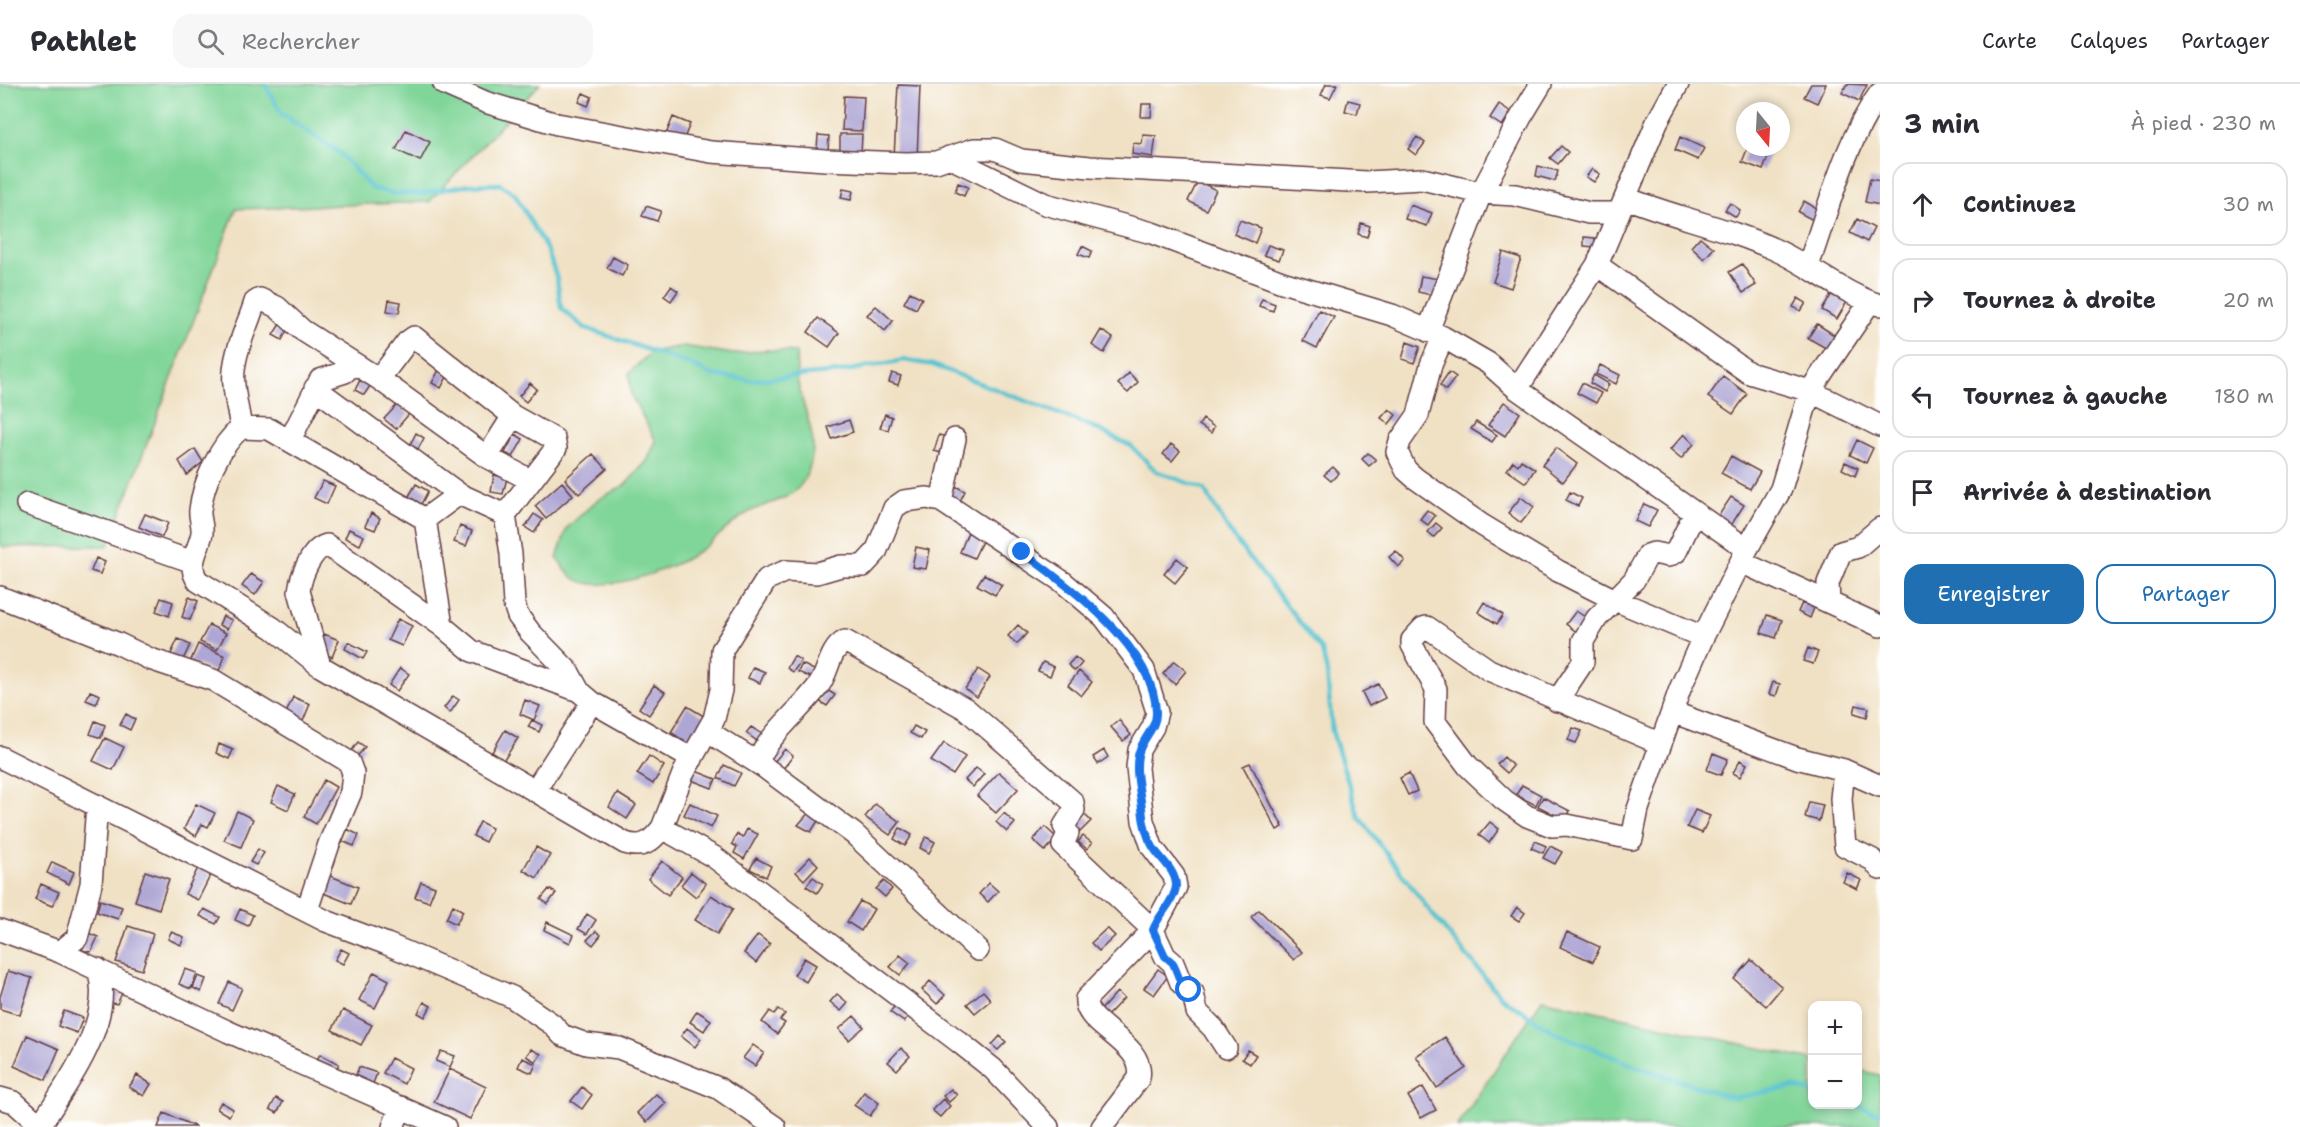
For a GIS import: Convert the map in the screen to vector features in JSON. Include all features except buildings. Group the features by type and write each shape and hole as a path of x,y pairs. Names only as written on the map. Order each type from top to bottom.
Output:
{"street":[{"path":"444,84 485,102 557,124 711,152 906,163 936,162 974,149 995,149 1021,160 1090,167 1367,182 1422,179 1481,193 1515,195 1589,213 1623,205 1728,229 1808,266 1875,303 1810,391 1781,489 1703,637 1672,712 1661,744 1638,809 1632,838 1572,826 1552,826 1534,819 1504,800 1468,766 1435,722 1436,689 1412,645 1412,640 1423,628 1427,627 1489,670 1661,744"},
{"path":"1541,84 1481,193 1435,334 1431,365 1418,415 1400,441 1397,452 1400,460 1415,478 1482,525 1558,571 1615,600 1703,637"},
{"path":"1517,389 1597,265 1658,122 1678,84"},
{"path":"1808,266 1853,141 1865,114 1880,93"},
{"path":"949,157 1045,204 1152,232 1272,278 1392,315 1435,334 1488,363 1517,389 1694,514 1744,556 1829,602 1880,626"},
{"path":"1597,265 1749,373 1810,391 1880,426"},
{"path":"241,428 234,384 241,338 255,302 260,299 267,301 302,330 380,379 487,457 530,480"},
{"path":"380,379 407,342 414,337 513,416 556,443 556,448 505,515 510,543 513,604 518,616 530,632 568,671 585,697"},
{"path":"290,440 315,388 326,376 340,375 353,363"},
{"path":"315,388 459,494 505,515"},
{"path":"487,457 513,416"},
{"path":"425,519 269,429 241,428 233,434 216,462 204,494 199,514 202,532 193,562 194,576 198,581 273,628 320,666 431,732 632,845 650,842 662,828 719,704 722,651 767,579 786,571 817,573 841,566 863,566 876,552 894,508 904,501 927,498 941,501 1063,582 1104,617 1144,670 1157,712 1153,727 1139,750 1143,821 1152,847 1174,876 1176,887 1153,930 1086,999 1089,1014 1118,1038 1139,1064 1141,1070 1139,1078 1102,1127"},
{"path":"941,501 955,439"},
{"path":"425,519 459,494"},
{"path":"27,504 193,562"},
{"path":"1557,701 1584,662 1583,641 1597,618 1634,580 1648,555 1654,553 1668,556 1676,552 1694,514"},
{"path":"425,519 442,626"},
{"path":"1829,602 1828,583 1841,552 1858,547 1880,528"},
{"path":"320,666 299,591 301,578 322,546 333,547 442,626 472,651 585,697 692,759"},
{"path":"0,597 119,644 150,659 213,680 350,762 351,792 329,844 307,910"},
{"path":"757,762 778,728 820,684 837,646 845,641 966,709 1073,802 1074,810 1064,826 1068,833 1063,845 1153,930 1165,956 1173,963 1181,983 1192,993 1197,1012 1213,1028 1226,1048"},
{"path":"536,789 585,697"},
{"path":"1672,712 1797,758 1845,770 1880,786"},
{"path":"707,731 757,762 854,834 978,950"},
{"path":"0,757 356,935 387,944 512,997 552,1024 562,1035 586,1044 620,1048 718,1088 775,1127"},
{"path":"1845,770 1841,800 1845,846 1873,860 1880,869"},
{"path":"60,952 77,938 91,884 97,806"},
{"path":"662,828 714,857 900,995 993,1069 1048,1127"},
{"path":"0,930 60,952 229,1032 445,1127"},
{"path":"0,1098 14,1102 41,1126 80,1063 98,1018 103,995 98,969"},
{"path":"393,1127 401,1107"}],"green space":[{"path":"0,84 540,84 429,202 236,209 108,546 4,547 0,544"},
{"path":"683,346 733,354 766,350 796,352 798,384 812,434 810,467 804,480 792,493 746,514 703,549 684,560 652,574 616,583 583,582 571,576 557,558 567,528 597,500 625,485 647,461 656,441 631,395 629,373 651,352"},
{"path":"1542,999 1808,1059 1808,1109 1862,1109 1862,1071 1880,1075 1880,1127 1457,1127"}],"waterway":[{"path":"265,84 282,114 341,154 371,188 392,193 420,194 469,185 500,184 515,194 548,252 557,279 561,308 585,328 689,364 712,375 751,380 840,372 904,360 933,365 1093,427 1131,446 1156,471 1204,489 1231,534 1322,651 1327,672 1332,731 1359,817 1432,914 1501,997 1554,1032 1638,1067 1733,1098 1793,1087 1808,1091"},
{"path":"1862,1108 1880,1114"}],"route":[{"path":"1022,552 1063,582 1104,617 1144,670 1157,712 1153,727 1139,750 1137,768 1143,821 1152,847 1174,876 1176,887 1153,930 1165,956 1173,963 1181,983 1189,990"}]}
